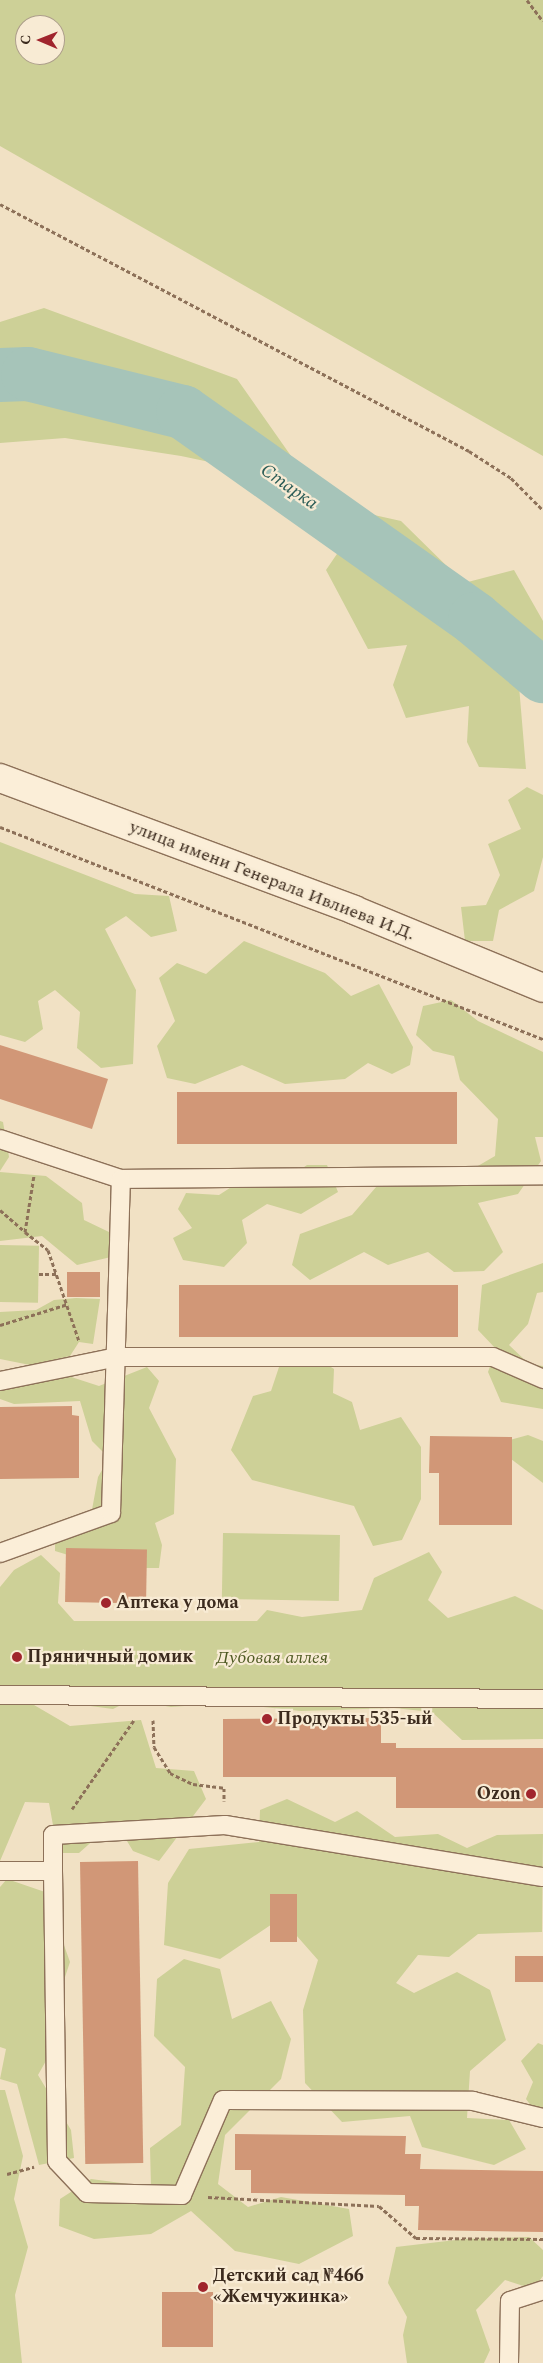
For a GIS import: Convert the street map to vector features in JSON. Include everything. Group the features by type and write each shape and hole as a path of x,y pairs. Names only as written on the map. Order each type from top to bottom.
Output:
{"street":[{"name":"улица имени Генерала Ивлиева И.Д.","path":"0,778 354,910 543,988"}],"lane":[{"path":"0,1139 121,1179 543,1175"},
{"path":"0,1553 110,1513 117,1357 121,1179"},
{"path":"0,1381 117,1357 493,1357 543,1379"},
{"path":"0,1695 543,1699"},
{"path":"543,1878 225,1825 54,1835 57,2161 87,2193 182,2195 222,2100 473,2101 543,2118"},
{"path":"0,1871 53,1871"},
{"path":"509,2363 510,2301 543,2290"}],"path":[{"path":"527,0 543,21"},
{"path":"0,204 469,451 511,478 543,510"},
{"path":"0,827 543,1039"},
{"path":"25,1232 38,1152"},
{"path":"0,1210 48,1250 68,1304 86,1364"},
{"path":"39,1274 57,1274"},
{"path":"0,1325 68,1304"},
{"path":"151,1695 154,1747 170,1773 193,1784 224,1788 225,1825"},
{"path":"54,1835 151,1695"},
{"path":"182,2195 379,2206 416,2238 543,2239"}],"green space":[{"path":"0,0 543,0 543,456 0,146"},
{"path":"44,308 237,379 310,483 181,456 65,438 0,443 0,322"},
{"path":"365,513 401,521 464,583 514,570 543,621 543,663 519,686 526,769 479,767 467,742 469,706 406,718 393,685 407,645 368,649 326,570"},
{"path":"527,787 543,795 543,857 534,891 499,910 493,941 465,941 461,907 486,905 500,875 488,844 521,829 508,800"},
{"path":"0,842 135,894 169,896 177,931 151,937 126,916 105,929 136,990 133,1064 101,1068 77,1048 80,1012 55,990 38,1001 43,1029 25,1042 0,1035"},
{"path":"244,941 325,973 351,996 379,984 413,1047 410,1065 392,1074 368,1063 345,1079 285,1084 242,1065 195,1084 167,1078 157,1046 175,1021 159,978 177,963 206,974"},
{"path":"451,1000 478,1021 543,1052 543,1137 535,1137 541,1161 518,1194 478,1203 503,1252 484,1271 454,1272 428,1252 388,1265 364,1252 310,1280 292,1265 300,1234 352,1215 389,1172 447,1184 495,1156 498,1119 460,1080 454,1056 433,1051 416,1035 423,1006"},
{"path":"0,1121 3,1122 9,1157 0,1171"},
{"path":"307,1165 327,1165 338,1192 301,1214 267,1204 242,1220 247,1243 224,1267 183,1260 173,1238 192,1228 178,1209 186,1193 219,1195 253,1173 281,1183"},
{"path":"0,1172 46,1176 82,1203 84,1220 109,1232 111,1257 77,1265 42,1236 0,1241"},
{"path":"0,1245 39,1246 38,1303 0,1302"},
{"path":"543,1263 543,1292 537,1293 528,1324 509,1345 529,1364 543,1366 543,1409 501,1402 488,1372 496,1349 478,1330 482,1285"},
{"path":"76,1298 100,1299 93,1344 79,1342 70,1356 30,1365 0,1359 0,1312 36,1310 54,1300"},
{"path":"309,1353 334,1369 333,1393 352,1402 360,1430 401,1417 421,1447 421,1499 402,1540 373,1546 354,1506 252,1480 231,1450 253,1396 271,1391 280,1364"},
{"path":"147,1367 159,1381 149,1408 176,1459 174,1514 155,1523 162,1545 159,1568 111,1568 55,1551 55,1540 89,1526 98,1477 109,1458 92,1441 80,1401 14,1404 0,1399 0,1389 62,1374 99,1386"},
{"path":"528,1435 543,1441 543,1483 507,1456 506,1441"},
{"path":"223,1533 340,1535 339,1601 222,1599"},
{"name":"Дубовая аллея","path":"429,1552 442,1572 428,1600 448,1618 515,1596 543,1610 543,1739 462,1740 432,1712 394,1708 301,1711 224,1703 171,1707 131,1700 113,1709 0,1694 0,1587 14,1570 41,1555 60,1573 58,1603 74,1621 257,1621 267,1610 302,1617 362,1610 374,1578"},
{"path":"0,1703 34,1705 70,1726 141,1720 156,1768 194,1771 206,1799 159,1861 133,1851 115,1821 79,1853 58,1853 49,1803 25,1802 0,1861"},
{"path":"287,1799 335,1822 357,1811 395,1837 438,1834 467,1848 497,1835 543,1834 542,1932 478,1934 449,1957 418,1955 396,1983 414,1993 457,1972 490,1990 506,2040 470,2071 467,2118 509,2120 526,2149 494,2165 422,2147 410,2116 342,2122 305,2083 303,2010 318,1960 281,1918 220,1959 164,1945 168,1883 189,1849 259,1842 260,1810"},
{"path":"7,1879 45,1892 70,1962 60,1992 64,2029 38,2075 71,2130 74,2158 39,2165 17,2084 0,2079 6,2049 0,2047 0,1887"},
{"path":"184,1959 220,1969 232,2019 271,2001 291,2039 281,2079 225,2135 218,2184 248,2207 281,2197 349,2209 353,2236 299,2264 235,2251 191,2211 151,2234 94,2239 59,2226 60,2199 91,2179 151,2187 150,2148 181,2125 185,2067 154,2036 157,1979"},
{"path":"538,2043 543,2045 543,2122 526,2099 533,2082 521,2061"},
{"path":"0,2090 5,2090 23,2156 14,2199 28,2247 15,2295 22,2363 0,2363"},
{"path":"529,2237 543,2250 543,2276 533,2289 505,2280 476,2310 490,2350 484,2363 407,2363 403,2335 407,2317 388,2283 396,2247 464,2239"}],"building":[{"path":"0,1045 108,1079 92,1129 0,1099"},
{"path":"177,1092 457,1092 457,1144 177,1144"},
{"path":"67,1272 100,1272 100,1297 67,1297"},
{"path":"179,1285 458,1285 458,1337 179,1337"},
{"path":"72,1406 72,1415 79,1416 79,1478 0,1479 0,1407"},
{"path":"430,1436 512,1437 512,1525 439,1525 439,1473 429,1473"},
{"path":"66,1548 147,1549 146,1603 65,1602"},
{"path":"381,1718 381,1743 396,1743 396,1748 543,1748 543,1808 396,1808 396,1777 223,1777 223,1719"},
{"path":"138,1861 143,2163 85,2164 80,1862"},
{"path":"270,1894 297,1894 297,1942 270,1942"},
{"path":"515,1956 543,1956 543,1982 515,1982"},
{"path":"235,2134 406,2136 405,2154 421,2154 420,2169 543,2171 543,2232 418,2230 419,2206 405,2206 405,2195 251,2193 251,2170 235,2170"},
{"path":"162,2292 213,2292 213,2347 162,2347"}],"waterway":[{"name":"Старка","path":"0,375 28,374 183,412 475,619 543,676"}],"place":[{"name":"Аптека у дома","path":"106,1603"},
{"name":"Пряничный домик","path":"17,1657"},
{"name":"Продукты 535-ый","path":"267,1719"},
{"name":"Ozon","path":"531,1794"},
{"name":"Детский сад №466 «Жемчужинка»","path":"203,2287"}]}
